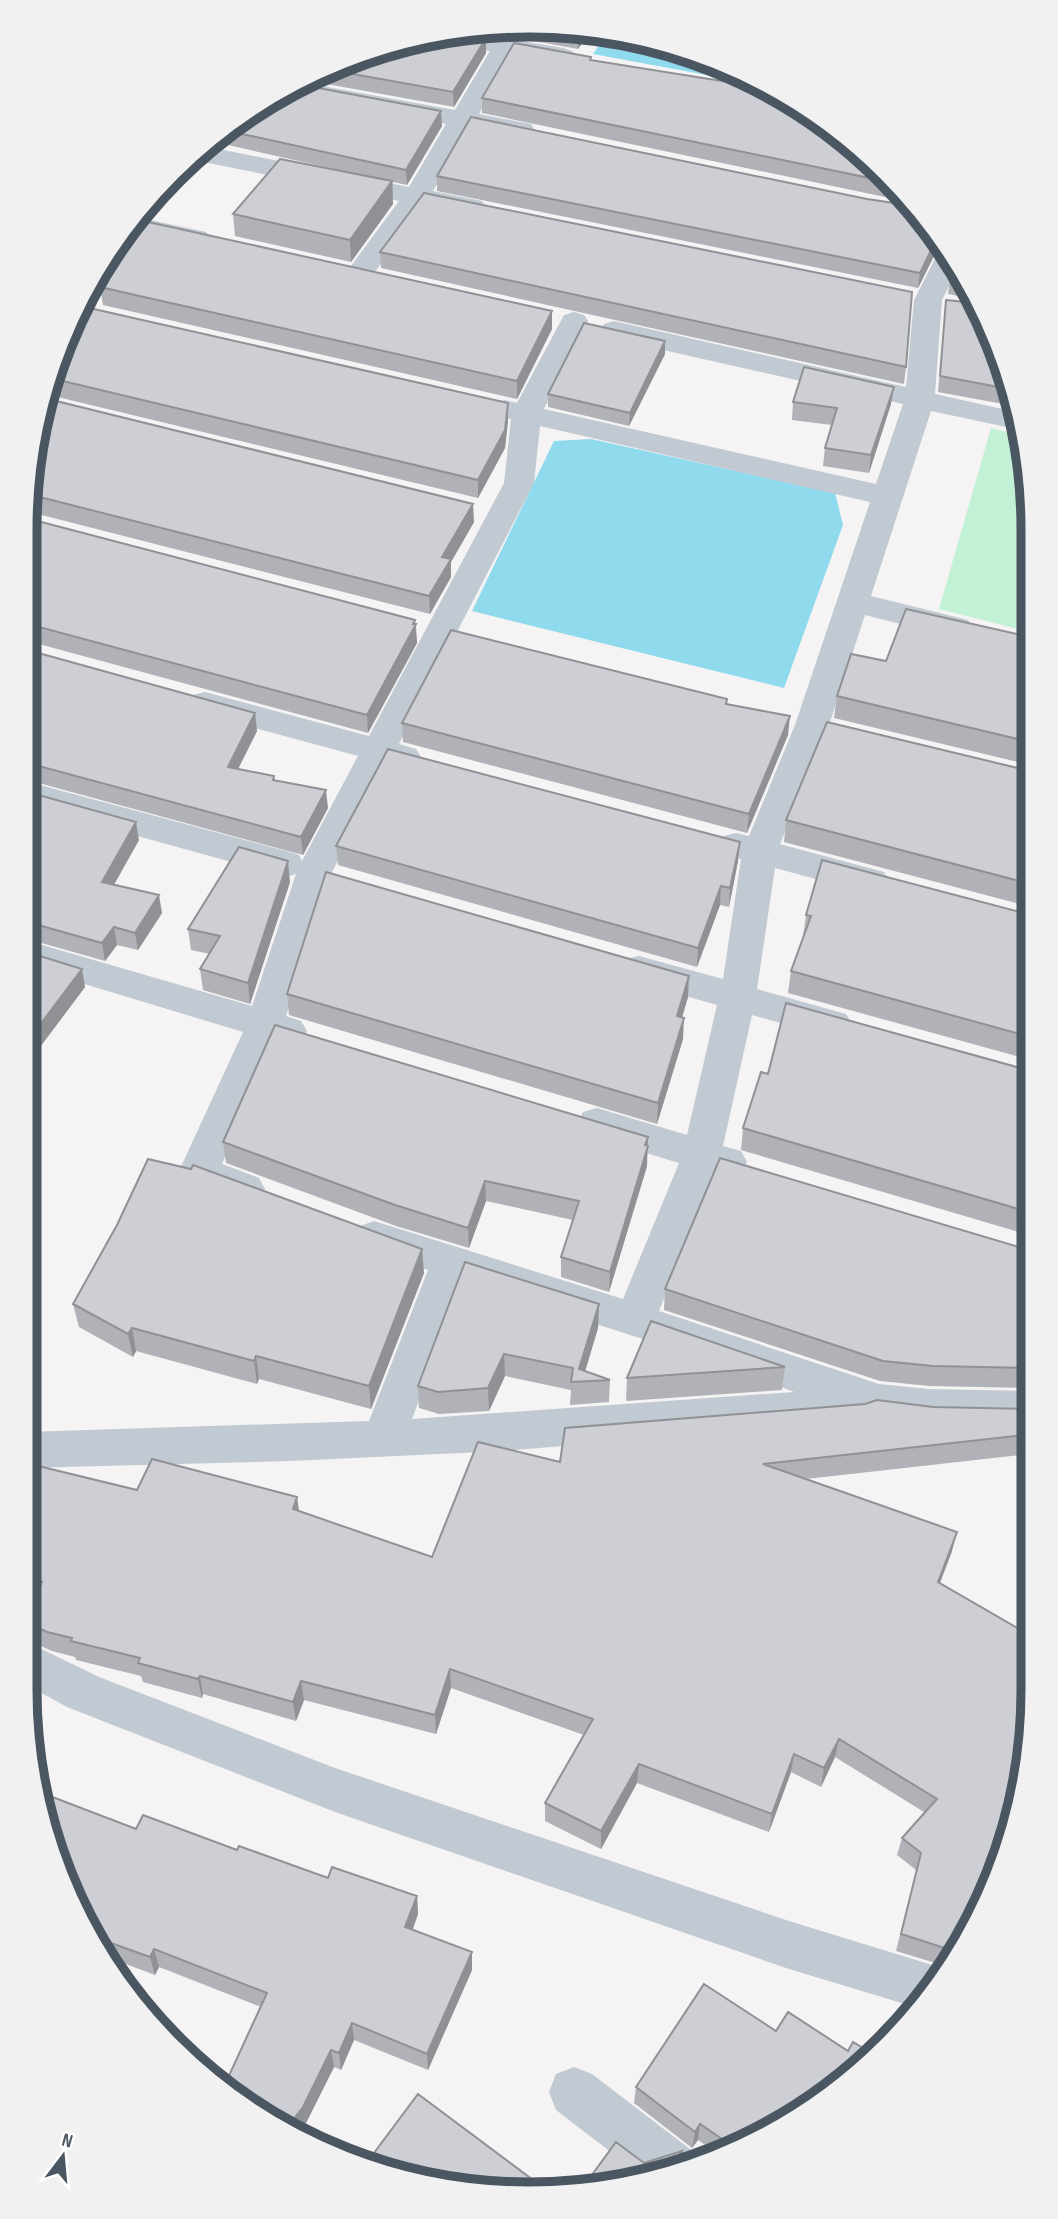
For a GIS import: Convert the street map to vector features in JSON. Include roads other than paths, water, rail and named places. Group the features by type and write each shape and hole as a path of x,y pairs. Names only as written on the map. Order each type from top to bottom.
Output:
{"street":[{"path":"475,40 588,61"},
{"path":"359,274 417,196 506,46"},
{"path":"306,91 552,135"},
{"path":"208,155 494,212"},
{"path":"140,226 224,245"},
{"path":"635,1320 702,1154 737,998 760,851 825,729 853,601 920,399 928,300 945,267"},
{"path":"273,1199 199,1171 265,1024 380,751 444,631 489,513 519,483 526,415 562,318 1009,420"},
{"path":"476,402 887,496"},
{"path":"853,601 989,635"},
{"path":"169,693 432,765"},
{"path":"778,718 825,729"},
{"path":"37,797 327,875"},
{"path":"708,837 906,890"},
{"path":"37,957 318,1040"},
{"path":"604,958 870,1034"},
{"path":"569,1115 755,1170"},
{"path":"348,1227 879,1402"},
{"path":"383,1439 451,1262"},
{"path":"37,1450 503,1433 879,1402 929,1407 1021,1409"},
{"path":"37,1668 83,1692 335,1790 789,1945 923,1985"},
{"path":"574,2092 666,2162"}],"water":[{"path":"601,42 625,46 687,63 727,79 593,54"},
{"path":"591,439 835,493 843,525 784,688 472,611 554,441"}]}
